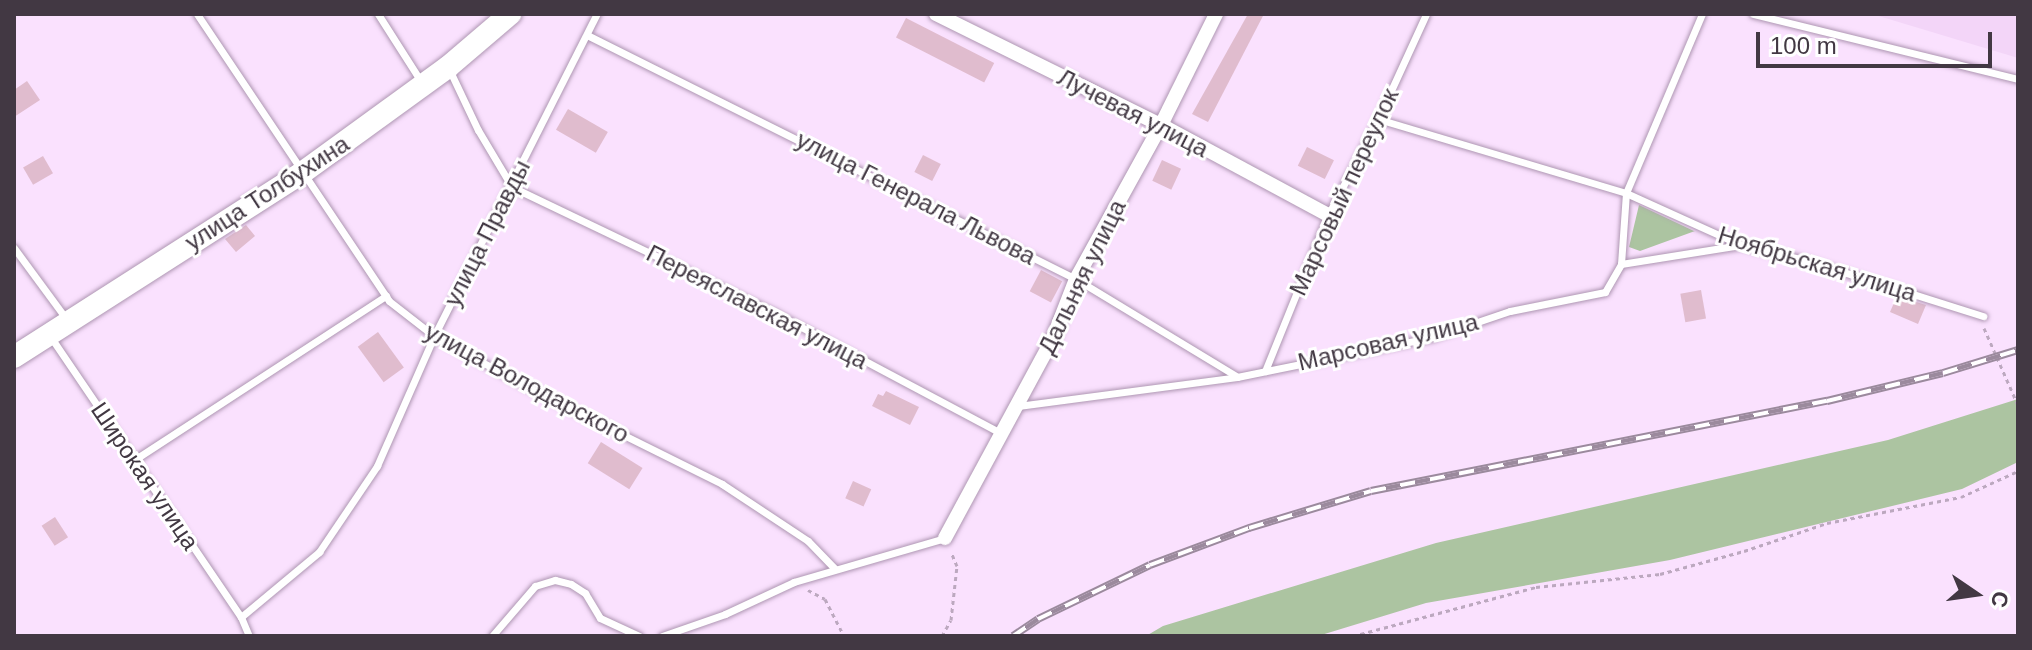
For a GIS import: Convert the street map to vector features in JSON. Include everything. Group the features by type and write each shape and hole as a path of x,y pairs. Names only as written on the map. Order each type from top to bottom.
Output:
{"main road":[{"name":"улица Толбухина","path":"14,357 302,173 448,67 510,14"}],"street":[{"name":"Лучевая улица","path":"936,14 1161,125 1328,215"},
{"name":"Дальняя улица","path":"945,538 1053,338 1076,279 1161,125 1216,14"}],"lane":[{"name":"улица Володарского","path":"197,14 386,296 434,336 541,394 722,484 808,541 835,569"},
{"path":"378,14 424,85"},
{"name":"улица Правды","path":"241,617 319,552 377,466 434,336 597,14"},
{"name":"Марсовый переулок","path":"1265,371 1328,215 1378,119 1426,14"},
{"path":"1702,14 1626,193 1621,264 1741,245"},
{"path":"1753,14 2018,79"},
{"name":"улица Генерала Львова","path":"587,35 1076,279 1237,377"},
{"path":"448,67 478,130 512,187"},
{"name":"Ноябрьская улица","path":"1378,119 1626,193 1741,245 1805,260 1983,316"},
{"name":"Переяславская улица","path":"512,187 775,313 1001,433"},
{"name":"Широкая улица","path":"14,248 134,460 241,617"},
{"name":"Марсовая улица","path":"1017,406 1237,377 1433,337 1510,311 1605,292 1621,264"},
{"path":"134,460 386,296"},
{"path":"662,636 725,614 794,582 945,538"},
{"path":"492,636 535,586 555,580 571,584 585,593 600,618 639,636"},
{"path":"241,617 249,636"}],"path":[{"path":"1983,316 1983,326 2018,405"},
{"path":"1353,636 1536,587 1660,574 1744,551 1827,523 1961,497 2018,471"},
{"path":"942,636 951,620 957,566 945,538"},
{"path":"794,582 825,599 844,636"}],"shaded area":[{"path":"1872,14 2018,14 2018,58"}],"green space":[{"path":"1639,205 1695,231 1640,251 1629,247"},
{"path":"2018,399 2018,462 1962,489 1670,560 1426,603 1318,636 1146,636 1163,626 1436,543 1888,440"}],"building":[{"path":"1248,14 1264,14 1208,122 1192,114"},
{"path":"906,18 994,63 984,83 896,38"},
{"path":"27,81 40,100 14,117 14,90"},
{"path":"568,109 608,132 596,153 556,130"},
{"path":"1307,147 1334,160 1325,179 1298,166"},
{"path":"923,155 941,164 932,181 914,172"},
{"path":"43,156 53,173 33,185 23,168"},
{"path":"1162,160 1181,169 1171,190 1152,181"},
{"path":"246,225 255,236 236,252 225,239"},
{"path":"1041,270 1062,281 1051,302 1030,291"},
{"path":"1701,290 1706,319 1685,322 1680,294"},
{"path":"1897,296 1926,305 1918,324 1890,312"},
{"path":"378,332 404,368 384,382 358,347"},
{"path":"886,391 919,407 910,425 872,406 878,394 883,396"},
{"path":"601,442 643,468 629,489 588,463"},
{"path":"853,481 871,489 864,506 845,498"},
{"path":"55,517 68,537 55,546 42,526"}],"railway":[{"path":"1013,636 1038,619 1150,565 1249,528 1371,491 1827,401 1943,373 2018,350"}]}
